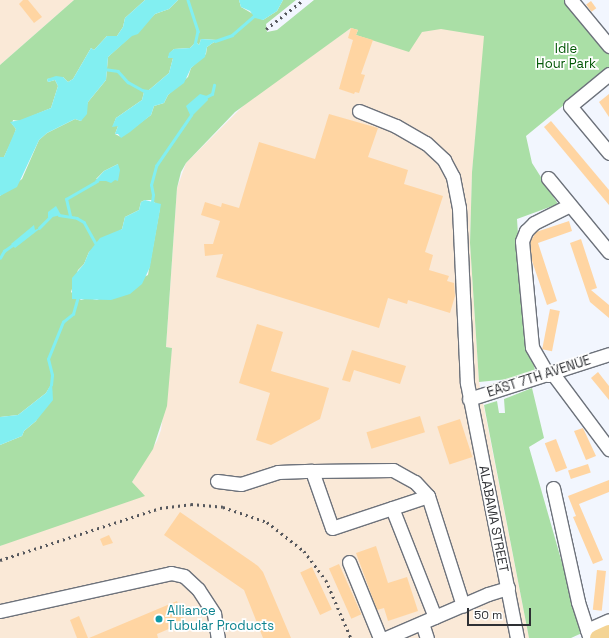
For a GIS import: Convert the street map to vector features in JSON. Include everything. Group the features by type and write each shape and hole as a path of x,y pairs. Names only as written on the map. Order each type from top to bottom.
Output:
{"main road":[{"path":"592,635 609,633"}],"street":[{"path":"571,0 609,46"},
{"path":"609,74 570,106 609,153"},
{"name":"ALABAMA STREET","path":"358,111 396,126 426,142 444,160 453,177 458,201 463,325 469,399 517,638"},
{"path":"548,178 609,252"},
{"path":"570,205 534,223 526,231 522,241 532,347 536,358 551,374 609,449"},
{"name":"EAST 7TH AVENUE","path":"469,399 551,374 609,354"},
{"path":"217,481 241,484 278,472 393,470 415,482 428,496 463,606"},
{"path":"312,471 332,528 428,496"},
{"path":"552,488 578,602 592,635 609,620"},
{"path":"392,508 435,618"},
{"path":"349,562 380,638"},
{"path":"0,611 171,573 184,576 198,589 214,614 218,638"},
{"path":"386,638 508,588"},
{"path":"422,623 427,638"}],"shaded area":[{"path":"0,0 74,0 0,65"},
{"path":"427,0 485,36 472,172 470,243 479,382 529,638 0,638 0,546 132,482 157,441 161,430 172,348 166,347 177,188 186,163 249,100 351,28 358,30 357,34"}],"green space":[{"path":"74,0 145,0 125,18 123,27 117,36 107,36 94,50 91,48 73,79 68,82 63,77 47,79 48,82 55,80 58,86 51,108 20,121 13,120 12,124 16,129 13,138 4,157 0,157 0,65"},
{"name":"Idle Hour Park","path":"178,0 239,0 241,7 263,20 277,11 283,0 296,0 266,24 267,32 277,30 314,0 564,0 609,54 609,68 526,136 532,163 558,204 517,219 522,294 535,371 509,379 479,382 470,243 472,172 484,36 441,29 422,32 409,52 356,35 358,30 351,28 235,112 186,163 181,172 177,188 166,347 172,348 167,406 153,449 132,482 145,496 0,546 0,445 22,436 24,431 36,421 52,383 46,393 18,415 0,417 0,196 22,179 39,140 47,133 75,119 81,121 88,102 106,80 108,57 155,14 169,9","holes":["201,39 217,40 207,47 206,54 191,68 188,77 168,95 164,103 154,106 151,115 121,137 115,134 118,126 113,126 116,118 142,100 144,92 142,90 149,90 169,73 173,58 168,58 170,53 174,49 190,48 196,42 199,45","118,164 117,177 96,179 104,171","145,200 152,200 160,208 148,275 97,300 88,298 81,300 71,292 78,270 84,264 89,252 122,229 125,217 139,210 141,202"]},
{"path":"532,388 544,438 529,447 582,633 571,638 529,638 484,405 497,401 499,413 505,413 504,399"}],"water":[{"path":"145,0 178,0 169,9 155,14 138,34 132,36 108,57 106,80 88,102 87,114 81,121 75,119 47,133 39,140 17,187 0,196 0,157 4,157 16,129 10,122 20,120 51,108 58,86 55,80 48,82 47,79 56,76 63,77 68,82 73,79 91,48 94,50 107,36 117,36 123,27 125,18"},
{"path":"239,0 283,0 277,11 263,20 255,18 250,11 241,7"},
{"path":"201,39 217,40 207,47 205,57 191,68 184,83 168,95 164,103 154,106 151,115 130,132 121,138 118,134 115,134 118,126 112,127 116,118 142,100 144,92 141,89 149,90 169,73 173,58 168,58 169,53 174,49 190,48 196,42 199,45"},
{"path":"200,94 207,96 208,100 191,117 186,106"},
{"path":"118,164 120,170 118,181 115,180 111,183 106,181 95,181 104,171"},
{"path":"145,200 161,204 150,267 142,284 130,294 111,300 72,299 72,278 84,264 89,252 100,238 122,229 125,217 139,210 141,202"},
{"path":"56,206 61,215 48,218 48,212"},
{"path":"34,225 35,230 42,227 15,248 11,244"},
{"path":"52,382 53,400 36,421 24,431 22,436 0,445 0,417 18,415 46,393"}],"building":[{"path":"23,0 28,0 42,17 34,23 19,4"},
{"path":"591,1 596,8 591,12 586,5"},
{"path":"351,28 358,30 356,35 373,40 361,74 365,75 359,93 355,92 354,94 339,89 353,40 348,38"},
{"path":"609,94 609,117 599,102"},
{"path":"329,114 378,128 368,157 408,170 404,184 443,196 425,252 433,255 429,270 449,276 447,281 454,283 455,296 450,313 408,300 407,304 388,298 379,328 216,277 223,254 205,256 204,244 213,244 220,221 201,215 205,202 221,207 222,203 239,208 259,142 315,159"},
{"path":"551,121 609,190 609,205 544,127"},
{"path":"569,221 572,231 538,243 557,301 547,305 532,261 530,242 536,232"},
{"path":"581,239 597,288 591,290 609,305 609,318 590,302 570,243"},
{"path":"550,309 560,311 552,351 542,349"},
{"path":"257,324 283,332 271,371 329,388 320,419 271,445 256,440 270,393 239,383"},
{"path":"352,350 406,366 400,384 354,370 350,382 342,380"},
{"path":"598,372 609,386 609,400 591,378"},
{"path":"420,416 425,432 371,449 366,432"},
{"path":"460,419 472,457 450,464 437,426"},
{"path":"583,428 596,456 586,460 574,431"},
{"path":"556,439 567,468 556,472 545,443"},
{"path":"588,464 591,473 571,479 568,470"},
{"path":"609,480 609,492 579,504 603,560 593,564 573,517 576,516 568,496"},
{"path":"180,512 258,566 263,572 291,638 263,638 244,590 164,535"},
{"path":"109,535 113,543 103,546 100,539"},
{"path":"376,546 388,583 407,577 418,611 388,621 384,608 377,610 356,553"},
{"path":"339,564 361,614 351,619 329,568"},
{"path":"312,567 332,610 320,615 300,572"},
{"path":"597,570 606,571 602,611 593,610"},
{"name":"Alliance Tubular Products","path":"177,601 185,622 157,634 158,638 89,638"},
{"path":"79,616 88,638 77,638 70,620"}],"waterway":[{"path":"188,0 198,31 195,45"},
{"path":"215,41 232,35 255,15"},
{"path":"104,69 118,71 128,82 144,91"},
{"path":"204,98 212,94 214,85"},
{"path":"152,202 153,195 151,185 156,166 191,115"},
{"path":"70,216 66,199 97,181"},
{"path":"59,215 77,218 84,222 97,245"},
{"path":"39,228 51,216"},
{"path":"0,258 4,251 14,244"},
{"path":"51,385 52,375 48,359 63,322 73,314 78,297"}],"railway":[{"path":"266,29 303,0"},
{"path":"0,560 160,508 191,504 223,507 267,522 304,551 326,580 351,638"}],"place":[{"name":"Alliance Tubular Products","path":"159,619"}]}
